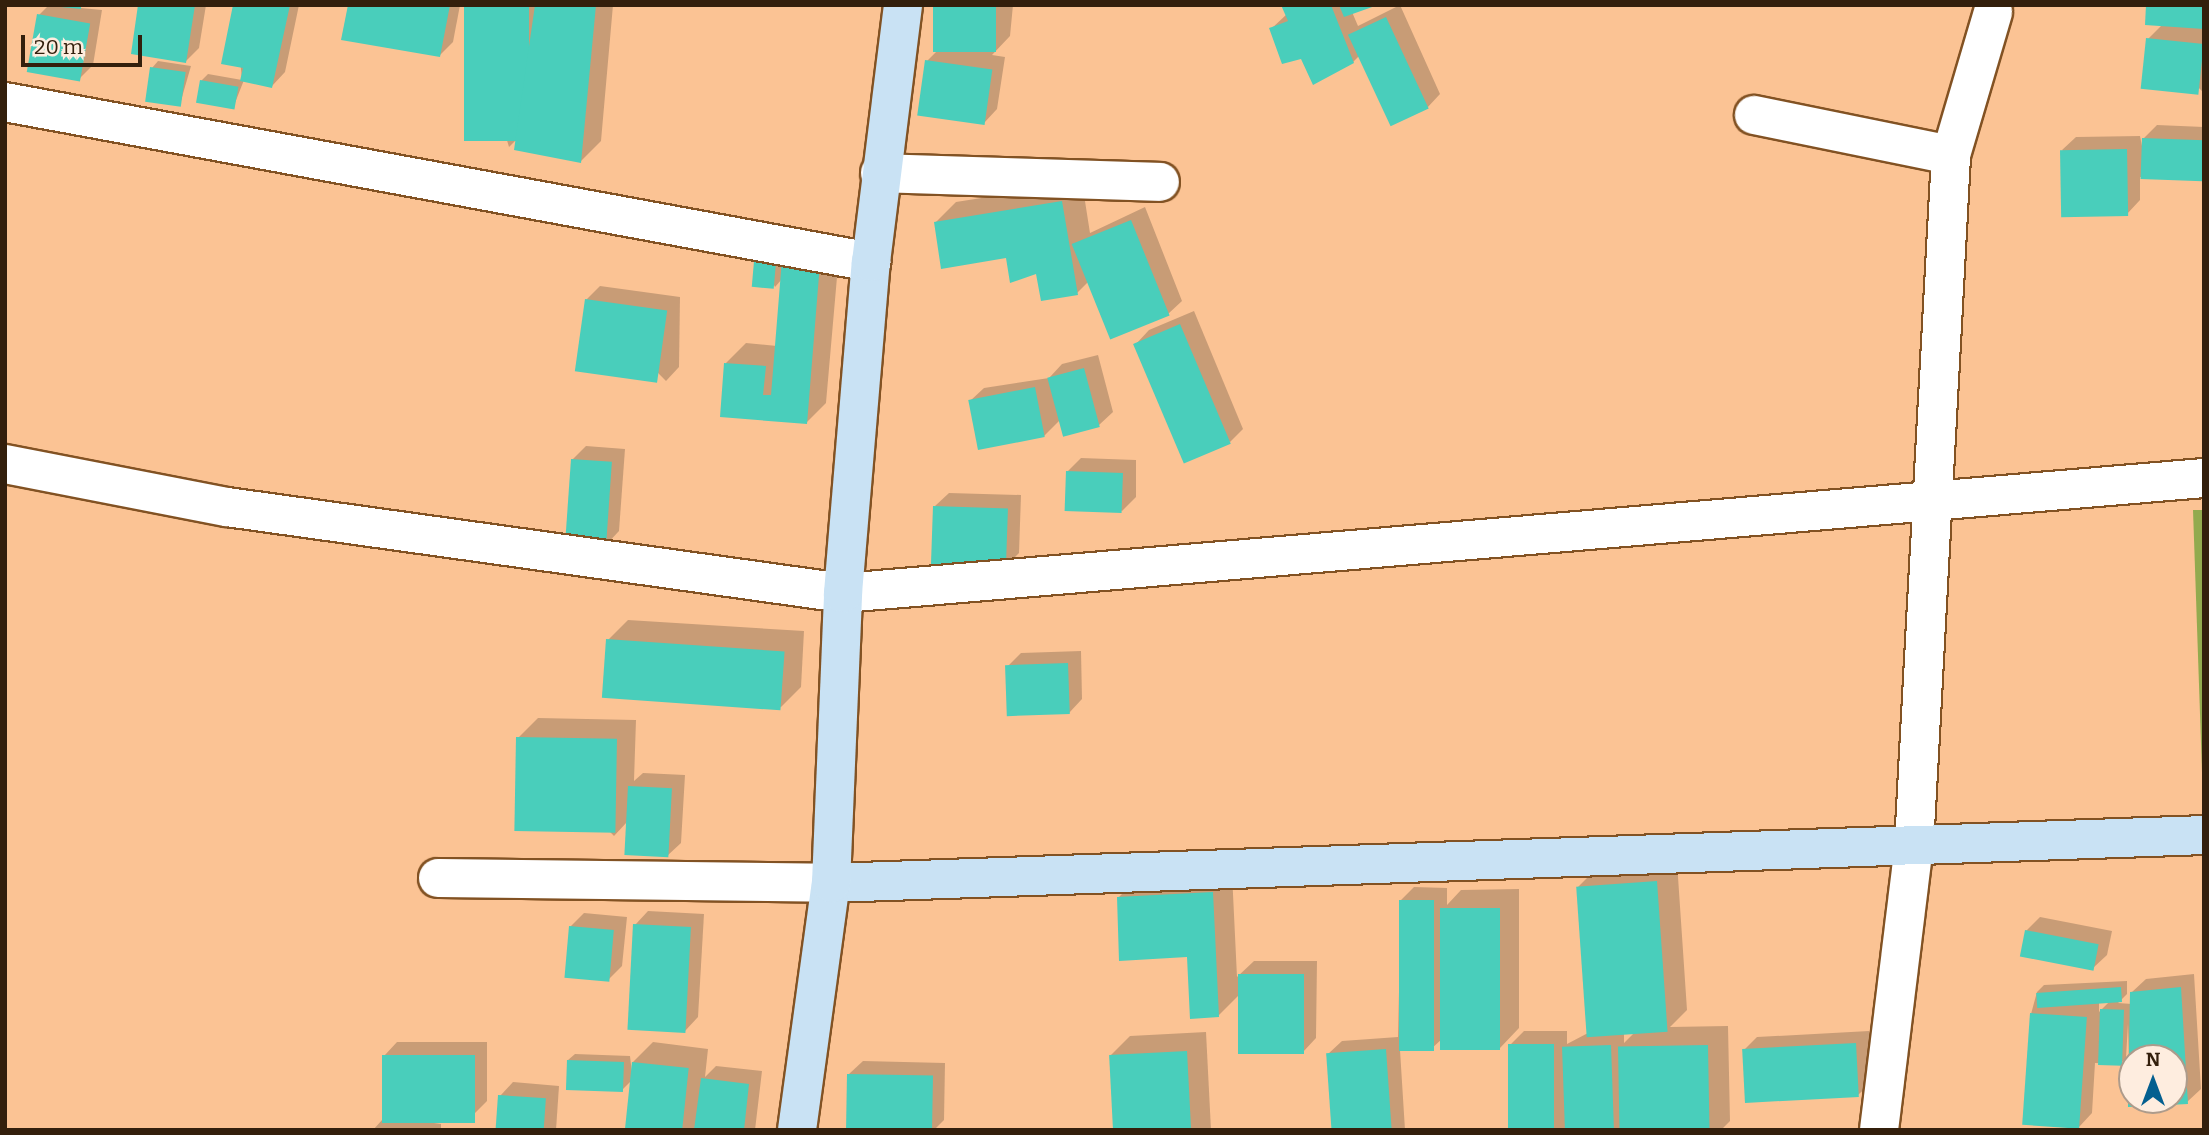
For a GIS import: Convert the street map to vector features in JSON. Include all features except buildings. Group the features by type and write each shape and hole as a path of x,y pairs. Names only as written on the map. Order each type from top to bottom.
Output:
{"street":[{"path":"797,1130 831,883 843,593 880,173 903,5"},
{"path":"1880,1130 1914,846 1951,155 1993,12"},
{"path":"5,102 871,262"},
{"path":"1754,115 1951,155"},
{"path":"880,173 1160,182"},
{"path":"5,464 227,507 843,593 1933,498 2204,478"},
{"path":"438,878 831,883 2204,835"}],"green space":[{"path":"2193,510 2204,510 2204,801 2203,801"}]}
